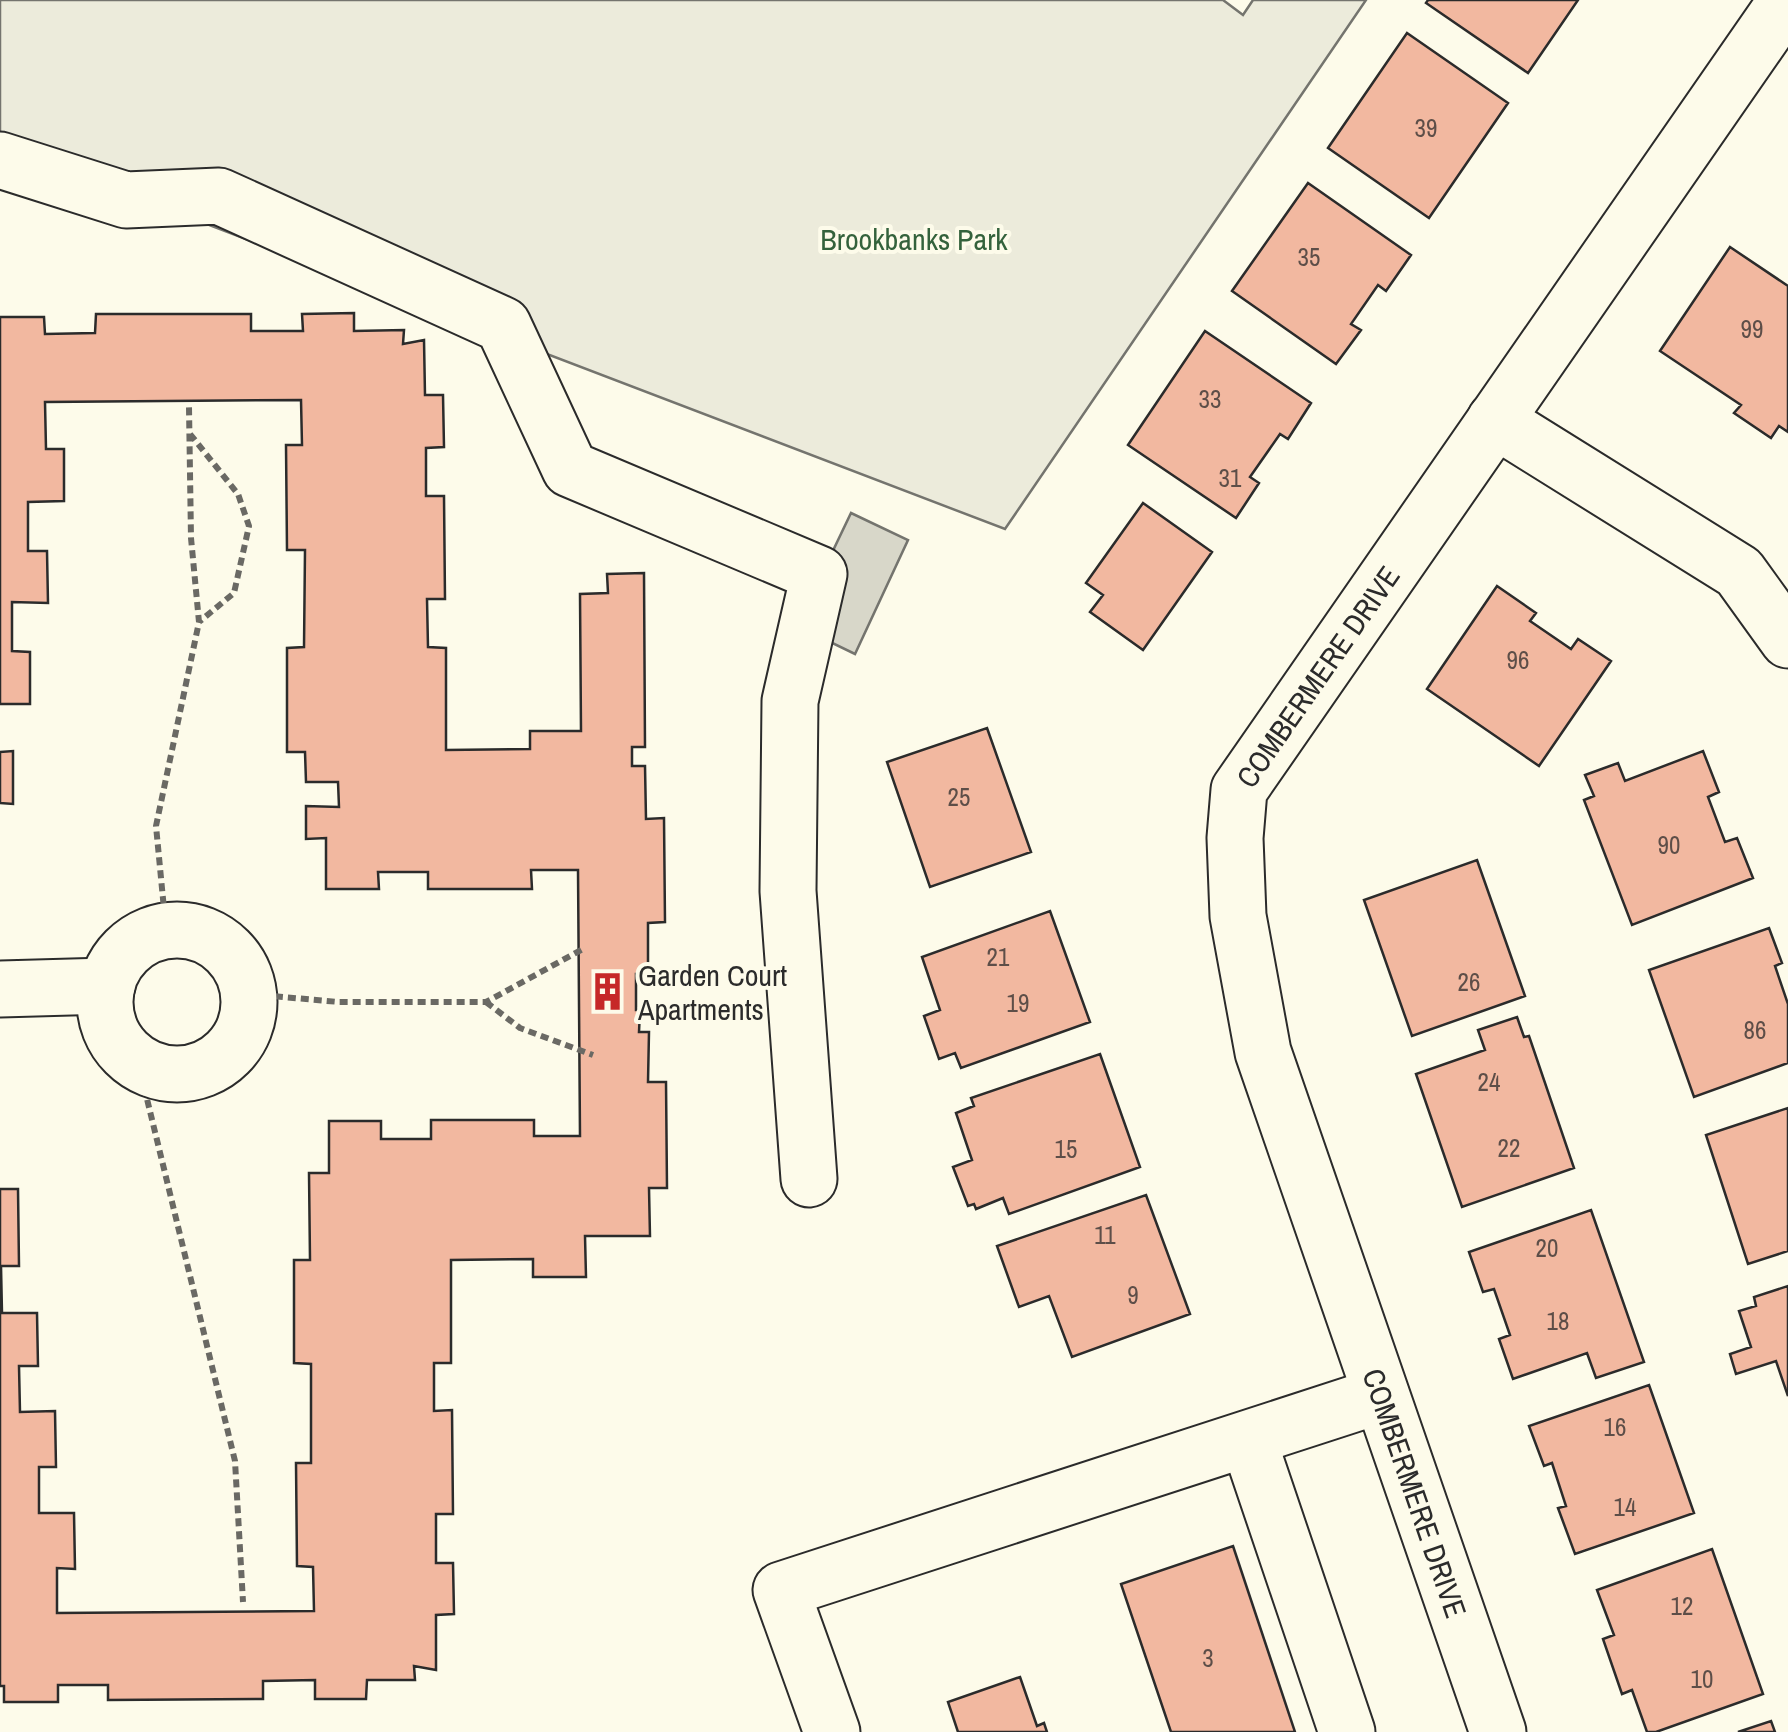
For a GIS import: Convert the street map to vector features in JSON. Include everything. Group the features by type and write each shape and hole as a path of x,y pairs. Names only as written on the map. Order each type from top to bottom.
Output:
{"street":[{"name":"COMBERMERE DRIVE","path":"1498,1732 1263,1052 1238,916 1235,838 1239,790 1786,0"},
{"path":"0,160 126,200 219,196 504,325 570,469 819,574 790,701 788,891 809,1179"},
{"path":"1495,420 1739,572 1788,640"},
{"path":"166,930 189,930 211,938 230,952 243,971 249,994 248,1017 240,1039 225,1056 205,1068 182,1074 160,1072 138,1062 117,1039 106,998 115,966 128,949 166,930"},
{"path":"0,988 106,998"},
{"path":"0,1013 106,998"},
{"path":"832,1732 781,1590 1381,1395"},
{"path":"1248,1439 1348,1732"}],"path":[{"path":"166,930 156,826 199,622 191,538 189,407"},
{"path":"189,433 238,494 249,526 234,592 199,622"},
{"path":"249,994 339,1002 486,1002 584,949"},
{"path":"486,1002 520,1028 593,1055"},
{"path":"138,1062 235,1461 243,1602"}],"green space":[{"name":"Brookbanks Park","path":"0,0 1223,0 1243,15 1253,0 1366,0 1005,529 0,145"}],"shaded area":[{"path":"851,513 908,540 855,654 797,626"}],"building":[{"path":"1578,0 1528,73 1426,3"},
{"path":"1407,33 1508,103 1429,218 1328,148"},
{"path":"1308,183 1411,255 1386,291 1378,285 1351,324 1361,330 1336,364 1232,291"},
{"path":"1730,247 1788,286 1788,432 1779,426 1771,438 1734,413 1741,405 1660,351"},
{"name":"Garden Court Apartments","path":"354,313 354,331 404,330 403,344 424,340 425,395 443,395 444,447 426,448 426,496 444,496 445,599 427,599 428,647 446,648 446,750 530,749 530,731 581,731 580,594 608,593 607,574 644,573 645,747 632,747 632,766 645,766 646,819 664,818 665,922 648,923 648,973 636,974 636,1010 640,1010 639,1032 649,1032 648,1082 666,1082 667,1188 649,1188 650,1236 585,1236 586,1277 533,1277 533,1259 451,1260 451,1363 434,1363 434,1411 452,1410 453,1514 436,1514 436,1563 453,1563 454,1614 436,1615 436,1670 414,1666 415,1680 367,1680 366,1699 315,1699 315,1680 263,1681 263,1699 108,1700 108,1685 58,1685 58,1702 4,1702 4,1686 0,1686 0,1189 18,1189 19,1266 1,1266 2,1313 37,1313 38,1366 19,1366 20,1412 55,1411 56,1467 39,1467 39,1513 74,1513 75,1569 57,1568 57,1613 314,1611 313,1567 297,1566 296,1463 311,1463 311,1364 294,1363 294,1260 310,1260 309,1173 329,1173 329,1121 381,1121 381,1139 431,1139 431,1120 534,1120 534,1136 580,1136 578,870 531,870 532,889 428,889 428,872 378,872 379,889 326,889 326,838 306,839 306,806 339,807 338,782 306,782 305,752 287,752 287,648 304,647 305,550 287,550 286,445 302,445 301,400 45,402 46,449 64,449 64,501 28,502 28,551 47,551 48,603 12,602 12,651 30,652 30,704 0,704 0,317 44,317 45,334 95,333 96,314 251,314 251,331 303,331 302,314"},
{"path":"1205,331 1311,403 1288,439 1280,434 1250,477 1259,483 1236,518 1128,445"},
{"path":"1143,503 1212,552 1143,650 1090,612 1103,595 1086,583"},
{"path":"1497,586 1536,613 1530,621 1571,649 1578,639 1611,661 1539,766 1427,689"},
{"path":"987,728 1031,852 930,887 887,762"},
{"path":"13,751 13,804 0,803 0,752"},
{"path":"1703,751 1719,792 1708,797 1725,842 1737,838 1753,878 1632,925 1584,800 1594,796 1585,775 1618,763 1625,781"},
{"path":"1477,860 1525,996 1412,1036 1364,900"},
{"path":"1050,911 1090,1022 961,1068 955,1053 939,1059 924,1016 940,1010 922,957"},
{"path":"1769,928 1782,963 1775,966 1788,1004 1788,1063 1694,1097 1649,970"},
{"path":"1517,1017 1524,1037 1529,1036 1574,1168 1462,1207 1416,1074 1485,1050 1478,1030"},
{"path":"1100,1054 1140,1167 1009,1214 1003,1198 976,1209 974,1204 968,1206 953,1167 972,1160 956,1113 974,1106 971,1098"},
{"path":"1788,1108 1788,1251 1748,1264 1706,1135"},
{"path":"1146,1195 1190,1314 1072,1357 1049,1296 1019,1307 997,1246"},
{"path":"1591,1210 1644,1362 1596,1378 1587,1353 1513,1379 1499,1339 1510,1335 1494,1289 1483,1292 1469,1252"},
{"path":"1788,1286 1788,1396 1776,1361 1736,1374 1730,1354 1751,1347 1739,1311 1756,1306 1754,1297"},
{"path":"1649,1385 1694,1513 1575,1554 1558,1508 1566,1506 1552,1463 1544,1466 1529,1426"},
{"path":"1233,1546 1295,1732 1171,1732 1121,1584"},
{"path":"1712,1549 1763,1694 1647,1732 1632,1690 1622,1694 1603,1639 1614,1635 1597,1590"},
{"path":"1020,1677 1037,1726 1044,1723 1047,1732 958,1732 948,1702"},
{"path":"1771,1721 1775,1732 1738,1732"}],"place":[{"name":"Garden Court Apartments","path":"608,992"}]}
